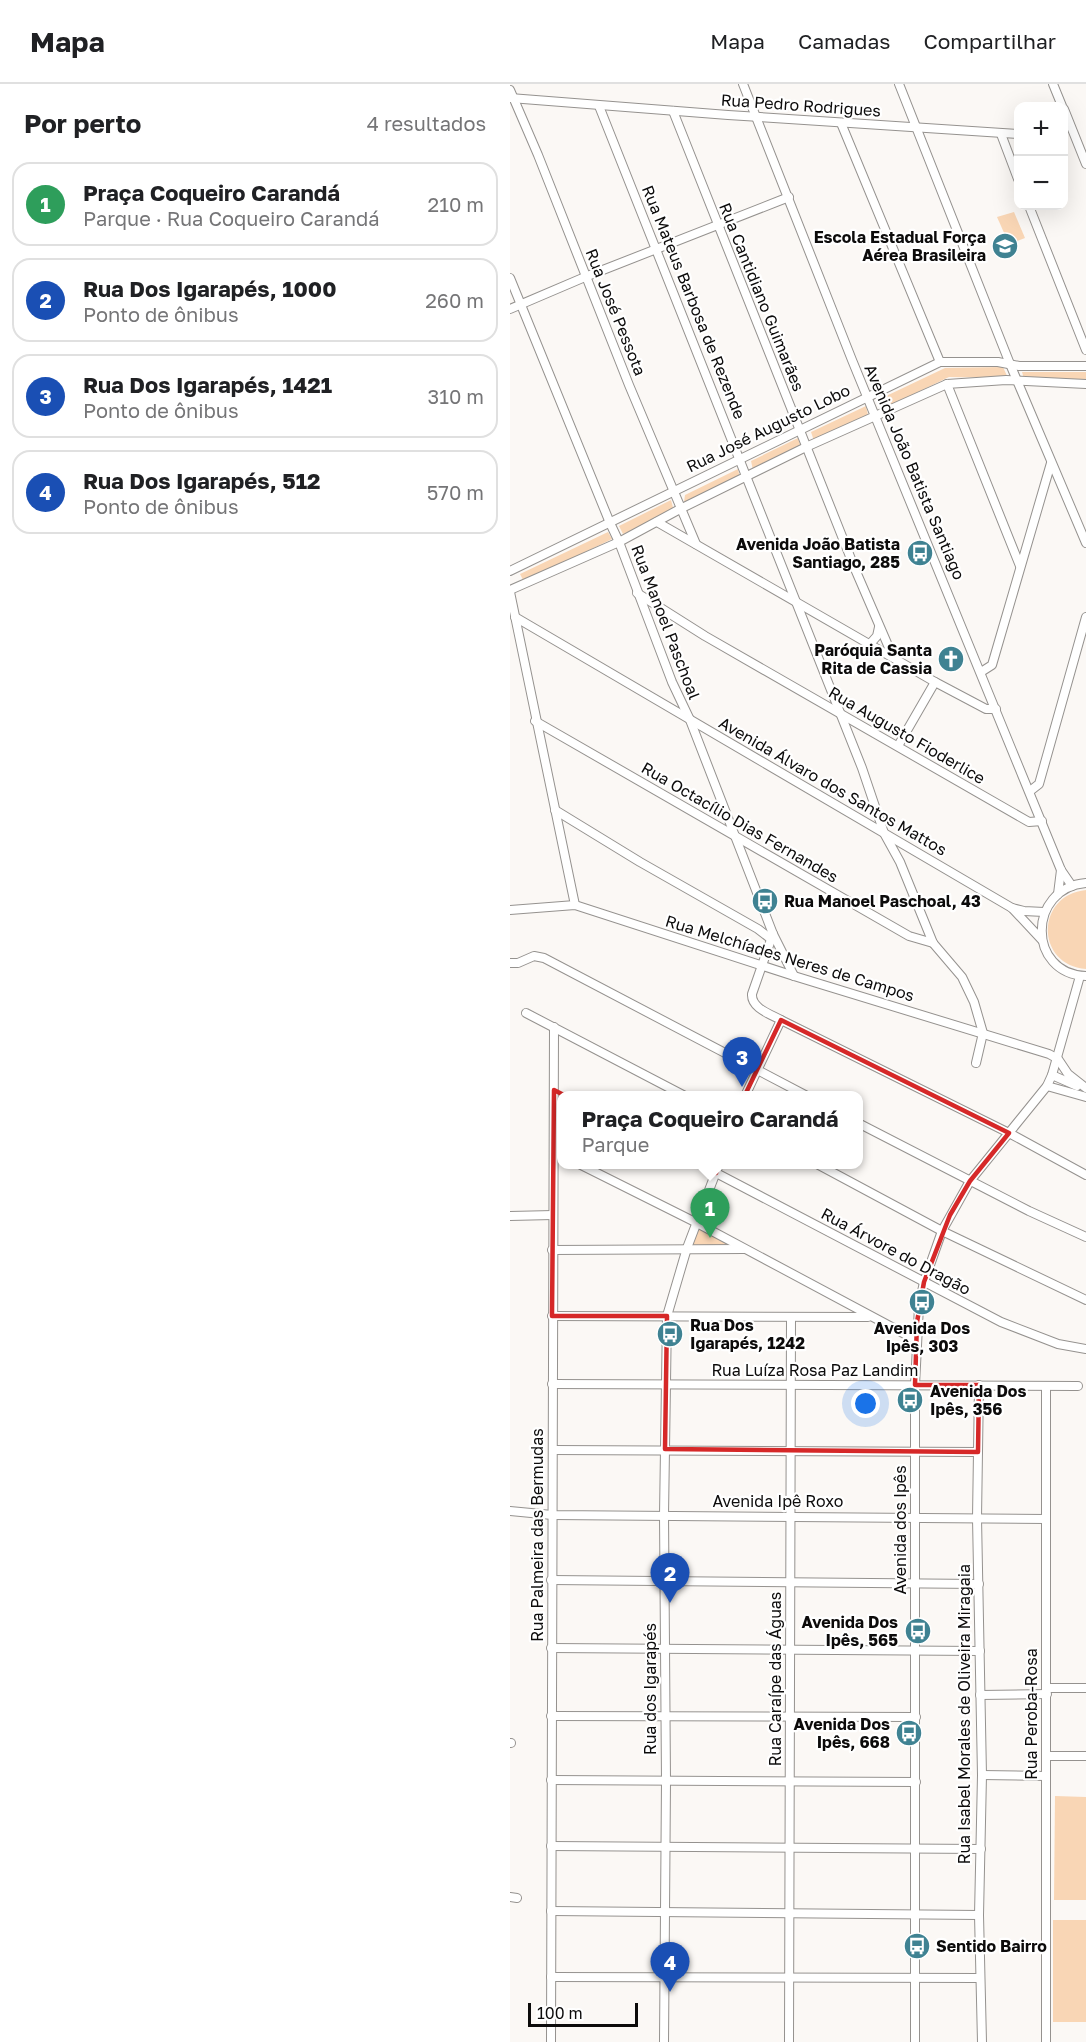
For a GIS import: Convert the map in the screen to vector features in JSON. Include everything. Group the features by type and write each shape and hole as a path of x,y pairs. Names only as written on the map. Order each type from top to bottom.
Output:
{"street":[{"name":"Avenida João Batista Santiago","path":"743,84 867,396 1061,870 1072,886"},
{"path":"899,84 1010,364 1086,543"},
{"path":"1053,84 1060,102"},
{"name":"Rua Pedro Rodrigues","path":"511,95 672,111 1014,134"},
{"name":"Rua José Pessota","path":"511,95 538,155 585,277 696,544"},
{"name":"Rua Mateus Barbosa de Rezende","path":"599,105 862,768 885,833 900,862 933,944 962,977 970,991 984,1033"},
{"name":"Rua Cantidiano Guimarães","path":"672,111 806,447 893,657"},
{"path":"1068,120 1086,164"},
{"path":"841,123 940,362"},
{"path":"1001,134 1014,168"},
{"path":"1068,136 1075,136"},
{"path":"510,309 656,248 789,197"},
{"path":"1031,210 1086,350"},
{"name":"Rua Manoel Paschoal","path":"510,278 619,542 672,682 690,720 772,936 794,976"},
{"name":"Rua José Augusto Lobo","path":"510,571 940,362 1086,366"},
{"name":"Rua José Augusto Lobo","path":"510,591 619,542 806,447 946,384 1006,381 1086,384"},
{"path":"946,384 1020,566"},
{"path":"981,672 992,665 1051,463"},
{"path":"657,522 935,682 986,710 996,709"},
{"path":"769,587 781,584 786,578"},
{"path":"510,591 575,905"},
{"name":"Rua Augusto Fioderlice","path":"637,593 705,636 1029,822 1042,821"},
{"name":"Avenida Álvaro dos Santos Mattos","path":"515,617 1012,908 1042,940 1046,950 1060,967 1083,976"},
{"path":"807,629 820,617"},
{"path":"1030,791 1039,784 1086,620"},
{"path":"869,645 877,636 879,627"},
{"path":"898,746 935,682"},
{"name":"Rua Octacílio Dias Fernandes","path":"536,721 909,936 933,944"},
{"path":"555,810 640,862 772,936 752,994 752,1001 755,1005 1009,1133 1086,1175"},
{"name":"Avenida João Batista Santiago","path":"1058,894 1061,870"},
{"path":"1042,940 1041,926 1044,912 1058,894 1072,886 1086,883"},
{"name":"Rua Melchíades Neres de Campos","path":"510,910 575,905 794,976 984,1033 1058,1059"},
{"name":"Avenida Álvaro dos Santos Mattos","path":"1012,908 1044,912"},
{"path":"510,963 518,963 534,956 544,958 799,1091"},
{"name":"Avenida dos Ipês","path":"915,2042 915,1385 919,1306 924,1282 942,1231 970,1181 1047,1086 1058,1059 1083,976"},
{"path":"526,1013 677,1091"},
{"path":"747,1091 781,1020"},
{"name":"Rua Palmeira das Bermudas","path":"554,1027 557,1138"},
{"path":"976,1063 984,1033"},
{"path":"1058,1059 1068,1074 1086,1089"},
{"path":"1052,1075 1086,1089"},
{"path":"1047,1086 1086,1097"},
{"path":"863,1126 1086,1238"},
{"name":"Rua Palmeira das Bermudas","path":"551,2042 552,1250 557,1166"},
{"path":"589,1169 698,1223 916,1340"},
{"name":"Rua dos Igarapés","path":"664,2042 666,1781 664,1515 667,1316 687,1248 718,1169"},
{"name":"Rua Árvore do Dragão","path":"718,1169 1001,1322 1058,1344 1086,1349"},
{"path":"826,1169 942,1231 1086,1300"},
{"path":"510,1216 553,1215"},
{"path":"552,1250 746,1249"},
{"path":"552,1316 871,1317"},
{"name":"Rua Caraípe das Águas","path":"789,2042 791,1317"},
{"name":"Rua Luíza Rosa Paz Landim","path":"552,1384 1078,1386"},
{"name":"Rua Isabel Morales de Oliveira Miragaia","path":"979,1385 977,1518 982,1775 979,1915 982,2042"},
{"name":"Rua Peroba-Rosa","path":"1046,1386 1046,2042"},
{"path":"553,1450 978,1452"},
{"name":"Avenida Ipê Roxo","path":"510,1511 552,1515 1046,1519"},
{"path":"552,1580 979,1584"},
{"path":"551,1648 980,1651"},
{"path":"980,1695 1086,1688"},
{"path":"551,1716 916,1717"},
{"path":"1046,1756 1086,1755"},
{"path":"982,1775 1046,1776"},
{"path":"551,1780 916,1782"},
{"path":"551,1846 981,1849"},
{"path":"551,1911 979,1915"},
{"path":"551,1977 980,1978"}],"highlighted area":[{"path":"781,1020 1009,1133 970,1181 950,1215 924,1282 917,1322 915,1385 979,1385 978,1452 665,1449 667,1316 552,1316 554,1090 716,1173 733,1120"}],"shaded area":[{"path":"1014,212 1025,238 1009,244 997,217"},
{"path":"1003,367 1008,378 949,377 887,407 884,397 945,368"},
{"path":"1022,372 1086,372 1086,381 1024,379"},
{"path":"866,406 868,415 814,441 811,432"},
{"path":"798,438 801,448 753,470 751,461"},
{"path":"738,469 740,479 684,502 685,495"},
{"path":"671,500 674,511 623,534 619,526"},
{"path":"608,532 612,539 524,582 520,574"},
{"path":"1086,890 1086,969 1069,965 1057,956 1050,944 1048,930 1050,916 1057,904 1069,895"},
{"path":"700,1224 751,1251 690,1251"},
{"path":"1055,1796 1086,1797 1086,1900 1054,1900"},
{"path":"1053,1920 1086,1920 1086,2022 1053,2022"}],"place":[{"name":"Escola Estadual Força Aérea Brasileira","path":"1005,246"},
{"name":"Avenida João Batista Santiago, 285","path":"920,553"},
{"name":"Paróquia Santa Rita de Cassia","path":"951,659"},
{"name":"Rua Manoel Paschoal, 43","path":"765,901"},
{"name":"Rua Dos Igarapés, 1421","path":"742,1087"},
{"name":"Praça Coqueiro Carandá","path":"710,1238"},
{"name":"Avenida Dos Ipês, 303","path":"922,1302"},
{"name":"Rua Dos Igarapés, 1242","path":"670,1334"},
{"name":"Avenida Dos Ipês, 356","path":"910,1400"},
{"name":"Rua Dos Igarapés, 1000","path":"670,1603"},
{"name":"Avenida Dos Ipês, 565","path":"918,1631"},
{"name":"Avenida Dos Ipês, 668","path":"909,1733"},
{"name":"Sentido Bairro","path":"917,1946"},
{"name":"Rua Dos Igarapés, 512","path":"670,1992"}]}
